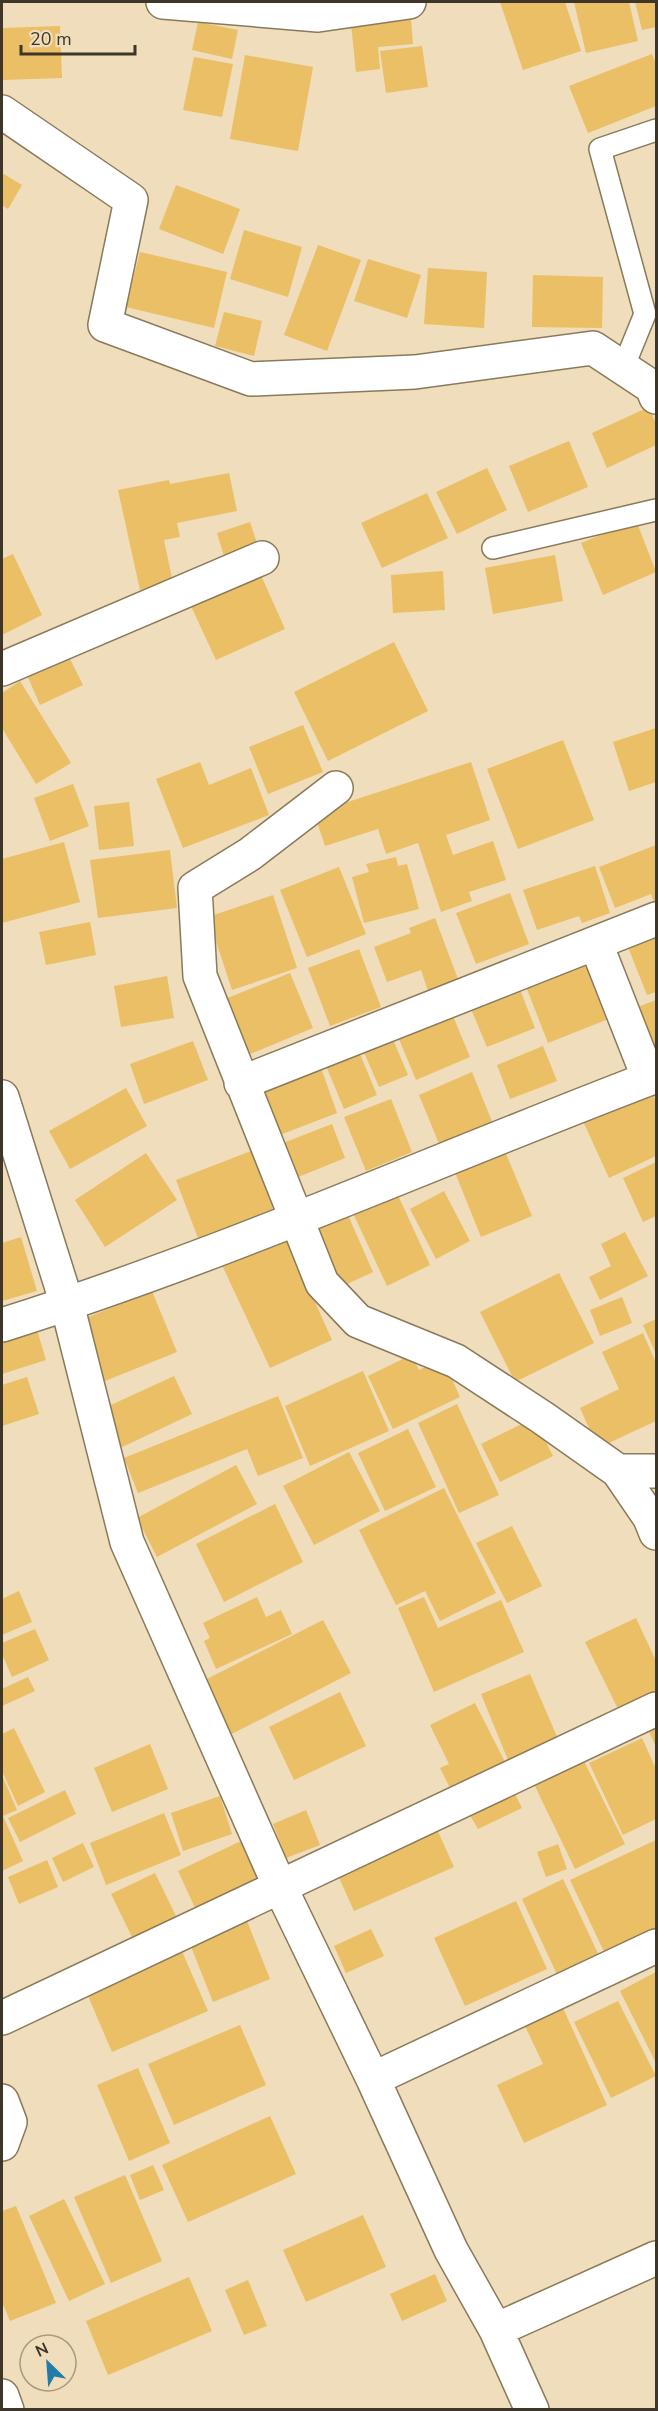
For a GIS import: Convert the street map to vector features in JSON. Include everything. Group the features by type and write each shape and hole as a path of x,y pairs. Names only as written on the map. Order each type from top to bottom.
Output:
{"street":[{"path":"163,2 318,15 409,2"},
{"path":"2,112 131,200 105,325 251,379 415,372 593,348 652,387 657,398"},
{"path":"2,669 262,558"},
{"path":"336,788 250,854 195,888 201,976 241,1083 322,1283 358,1321 456,1361 618,1471 650,1518 657,1533"},
{"path":"241,1083 657,919"},
{"path":"2,1325 67,1304 297,1220 653,1078 596,944"},
{"path":"2,1097 67,1304 127,1542 280,1887 373,2079 451,2250 496,2330 532,2409"},
{"path":"618,1471 657,1471"},
{"path":"2,2018 657,1708"},
{"path":"373,2079 657,1946"},
{"path":"2,2101 10,2122 2,2144"},
{"path":"496,2330 657,2258"},
{"path":"2,2396 7,2409"}],"lane":[{"path":"623,368 645,314 600,149 657,130"},
{"path":"492,549 657,510"}],"building":[{"path":"500,2 565,2 581,51 523,70"},
{"path":"574,2 629,2 638,41 586,53"},
{"path":"635,2 656,2 656,27 642,30"},
{"path":"410,8 413,44 378,47 380,69 356,72 350,14"},
{"path":"198,22 238,30 232,59 192,50"},
{"path":"60,26 62,78 2,80 2,28"},
{"path":"422,46 428,87 386,93 380,51"},
{"path":"652,54 656,64 656,106 588,133 569,86"},
{"path":"245,55 313,67 298,151 230,139"},
{"path":"194,57 233,64 222,117 183,110"},
{"path":"2,173 22,185 8,209 2,205"},
{"path":"176,185 240,209 223,254 159,229"},
{"path":"244,230 302,247 288,297 230,279"},
{"path":"318,245 361,260 327,351 284,335"},
{"path":"140,252 227,272 214,328 126,307"},
{"path":"368,259 421,275 407,318 354,301"},
{"path":"428,268 487,272 484,328 424,324"},
{"path":"533,275 603,277 602,328 532,327"},
{"path":"224,312 262,321 254,356 215,346"},
{"path":"649,407 656,424 656,445 607,468 592,433"},
{"path":"569,441 588,487 528,512 509,466"},
{"path":"487,468 507,510 457,534 436,492"},
{"path":"229,473 237,511 177,523 180,537 164,540 173,583 140,590 118,490 169,480 170,484"},
{"path":"427,493 448,538 382,568 361,523"},
{"path":"636,520 656,572 603,595 581,543"},
{"path":"250,522 262,558 228,569 217,533"},
{"path":"13,554 42,615 2,635 2,559"},
{"path":"555,555 563,601 493,614 485,568"},
{"path":"443,571 445,610 393,613 391,575"},
{"path":"260,573 285,629 216,660 190,604"},
{"path":"394,642 428,711 328,761 294,692"},
{"path":"69,657 83,685 40,705 27,675"},
{"path":"20,681 71,763 36,784 2,728 2,693"},
{"path":"303,725 323,772 268,794 249,747"},
{"path":"656,728 656,782 629,791 613,742"},
{"path":"563,740 594,820 518,849 487,769"},
{"path":"200,762 209,785 251,768 269,815 183,848 156,779"},
{"path":"471,762 490,820 446,835 453,855 493,841 506,880 469,892 472,901 441,912 418,843 386,854 378,829 325,846 314,813"},
{"path":"73,784 89,826 50,841 34,798"},
{"path":"129,802 134,846 99,850 94,806"},
{"path":"64,842 80,902 2,923 2,859"},
{"path":"656,845 656,909 651,894 615,908 599,867"},
{"path":"170,850 177,908 98,918 90,860"},
{"path":"396,857 398,866 407,864 419,909 364,923 352,877 369,872 366,864"},
{"path":"595,866 610,913 582,923 579,916 537,930 523,890"},
{"path":"339,867 366,934 307,957 280,890"},
{"path":"510,893 529,944 476,964 456,913"},
{"path":"273,895 297,968 232,990 208,917"},
{"path":"435,918 458,979 428,991 421,970 387,982 374,947 411,933 409,928"},
{"path":"90,922 96,955 46,965 39,932"},
{"path":"656,925 656,992 647,995 624,937"},
{"path":"359,949 381,1007 330,1026 308,968"},
{"path":"586,954 611,1018 548,1043 523,979"},
{"path":"290,973 313,1028 243,1057 220,1001"},
{"path":"167,976 174,1018 121,1027 114,986"},
{"path":"517,982 535,1028 487,1047 468,1002"},
{"path":"656,1000 656,1061 635,1008"},
{"path":"450,1009 470,1057 416,1080 396,1032"},
{"path":"389,1030 408,1075 379,1087 360,1043"},
{"path":"193,1041 208,1080 144,1104 130,1064"},
{"path":"543,1046 557,1081 510,1099 497,1065"},
{"path":"357,1047 377,1095 344,1109 324,1061"},
{"path":"319,1062 337,1113 272,1138 253,1086"},
{"path":"472,1072 493,1124 440,1146 419,1095"},
{"path":"126,1088 147,1126 70,1169 49,1131"},
{"path":"650,1088 656,1102 656,1156 609,1178 582,1119"},
{"path":"391,1099 412,1152 366,1171 344,1117"},
{"path":"332,1124 345,1158 291,1180 278,1145"},
{"path":"504,1149 532,1216 481,1237 454,1170"},
{"path":"251,1151 273,1209 198,1238 176,1180"},
{"path":"146,1153 177,1200 105,1247 75,1200"},
{"path":"656,1162 656,1216 643,1222 623,1178"},
{"path":"396,1191 430,1265 387,1286 352,1211"},
{"path":"444,1191 470,1241 436,1259 410,1209"},
{"path":"347,1213 373,1272 334,1290 308,1230"},
{"path":"625,1232 648,1276 600,1300 589,1277 611,1266 601,1244"},
{"path":"21,1237 37,1291 2,1301 2,1243"},
{"path":"286,1237 332,1340 270,1368 222,1265"},
{"path":"559,1273 594,1343 515,1382 480,1312"},
{"path":"152,1291 177,1352 105,1381 81,1320"},
{"path":"622,1297 632,1323 600,1336 590,1310"},
{"path":"656,1319 656,1354 643,1325"},
{"path":"37,1330 46,1360 2,1374 2,1341"},
{"path":"643,1333 656,1363 656,1421 598,1448 580,1408 619,1389 602,1352"},
{"path":"411,1355 419,1370 443,1359 460,1397 393,1429 368,1376"},
{"path":"363,1371 389,1431 310,1466 285,1406"},
{"path":"174,1376 192,1414 118,1449 100,1410"},
{"path":"27,1377 39,1414 2,1426 2,1385"},
{"path":"278,1396 303,1458 258,1476 247,1449 138,1493 124,1458"},
{"path":"457,1404 499,1495 459,1513 418,1423"},
{"path":"534,1418 553,1456 500,1482 481,1444"},
{"path":"408,1429 436,1487 385,1511 358,1453"},
{"path":"349,1452 380,1511 314,1545 283,1486"},
{"path":"236,1465 257,1504 157,1557 137,1518"},
{"path":"444,1488 496,1593 440,1621 425,1591 396,1605 359,1530"},
{"path":"275,1504 303,1562 224,1602 196,1544"},
{"path":"512,1526 542,1586 507,1603 476,1543"},
{"path":"19,1591 32,1622 2,1635 2,1599"},
{"path":"257,1597 266,1617 281,1610 292,1634 216,1669 204,1641 210,1638 203,1623"},
{"path":"424,1597 438,1628 501,1600 524,1652 434,1692 398,1608"},
{"path":"636,1618 656,1661 656,1692 619,1711 585,1642"},
{"path":"323,1620 351,1673 224,1738 197,1684"},
{"path":"35,1629 49,1660 12,1677 2,1654 2,1643"},
{"path":"530,1674 558,1739 508,1760 481,1694"},
{"path":"28,1677 35,1691 2,1706 2,1689"},
{"path":"340,1692 366,1746 294,1780 269,1727"},
{"path":"475,1703 506,1764 452,1792 440,1768 449,1764 430,1725"},
{"path":"656,1720 656,1747 646,1725"},
{"path":"14,1728 45,1792 18,1806 2,1771 2,1734"},
{"path":"642,1738 656,1769 656,1819 623,1835 589,1763"},
{"path":"150,1744 168,1789 112,1812 94,1768"},
{"path":"581,1755 625,1844 575,1869 532,1780"},
{"path":"2,1775 17,1810 3,1816 23,1861 2,1871"},
{"path":"512,1788 522,1808 478,1829 467,1810"},
{"path":"65,1790 76,1814 20,1842 8,1818"},
{"path":"220,1796 232,1834 183,1851 171,1813"},
{"path":"306,1810 320,1845 286,1858 273,1824"},
{"path":"164,1813 181,1855 106,1885 90,1843"},
{"path":"436,1827 454,1867 354,1911 336,1871"},
{"path":"243,1840 262,1881 197,1912 178,1871"},
{"path":"656,1840 656,1938 608,1960 570,1880"},
{"path":"83,1843 94,1867 63,1882 52,1858"},
{"path":"558,1844 567,1869 546,1877 537,1852"},
{"path":"47,1860 58,1887 19,1904 8,1877"},
{"path":"155,1873 177,1918 133,1939 111,1894"},
{"path":"563,1879 602,1962 560,1981 522,1899"},
{"path":"516,1901 547,1969 465,2006 434,1938"},
{"path":"247,1921 270,1979 213,2002 190,1944"},
{"path":"371,1929 384,1956 346,1973 334,1946"},
{"path":"181,1949 208,2011 112,2052 85,1989"},
{"path":"656,1972 656,2063 620,1991"},
{"path":"618,2001 656,2076 611,2098 574,2022"},
{"path":"563,2008 607,2105 524,2143 497,2085 543,2064 525,2026"},
{"path":"240,2025 266,2085 174,2125 148,2064"},
{"path":"138,2068 170,2143 129,2161 97,2085"},
{"path":"270,2116 296,2174 188,2222 162,2165"},
{"path":"153,2165 164,2190 140,2200 130,2175"},
{"path":"125,2175 162,2261 111,2283 74,2197"},
{"path":"64,2199 105,2284 69,2301 29,2216"},
{"path":"16,2206 56,2303 10,2321 2,2302 2,2211"},
{"path":"363,2215 386,2267 306,2302 283,2250"},
{"path":"435,2274 447,2301 402,2321 390,2294"},
{"path":"189,2277 212,2331 108,2375 86,2321"},
{"path":"248,2280 267,2326 244,2335 225,2290"}]}
